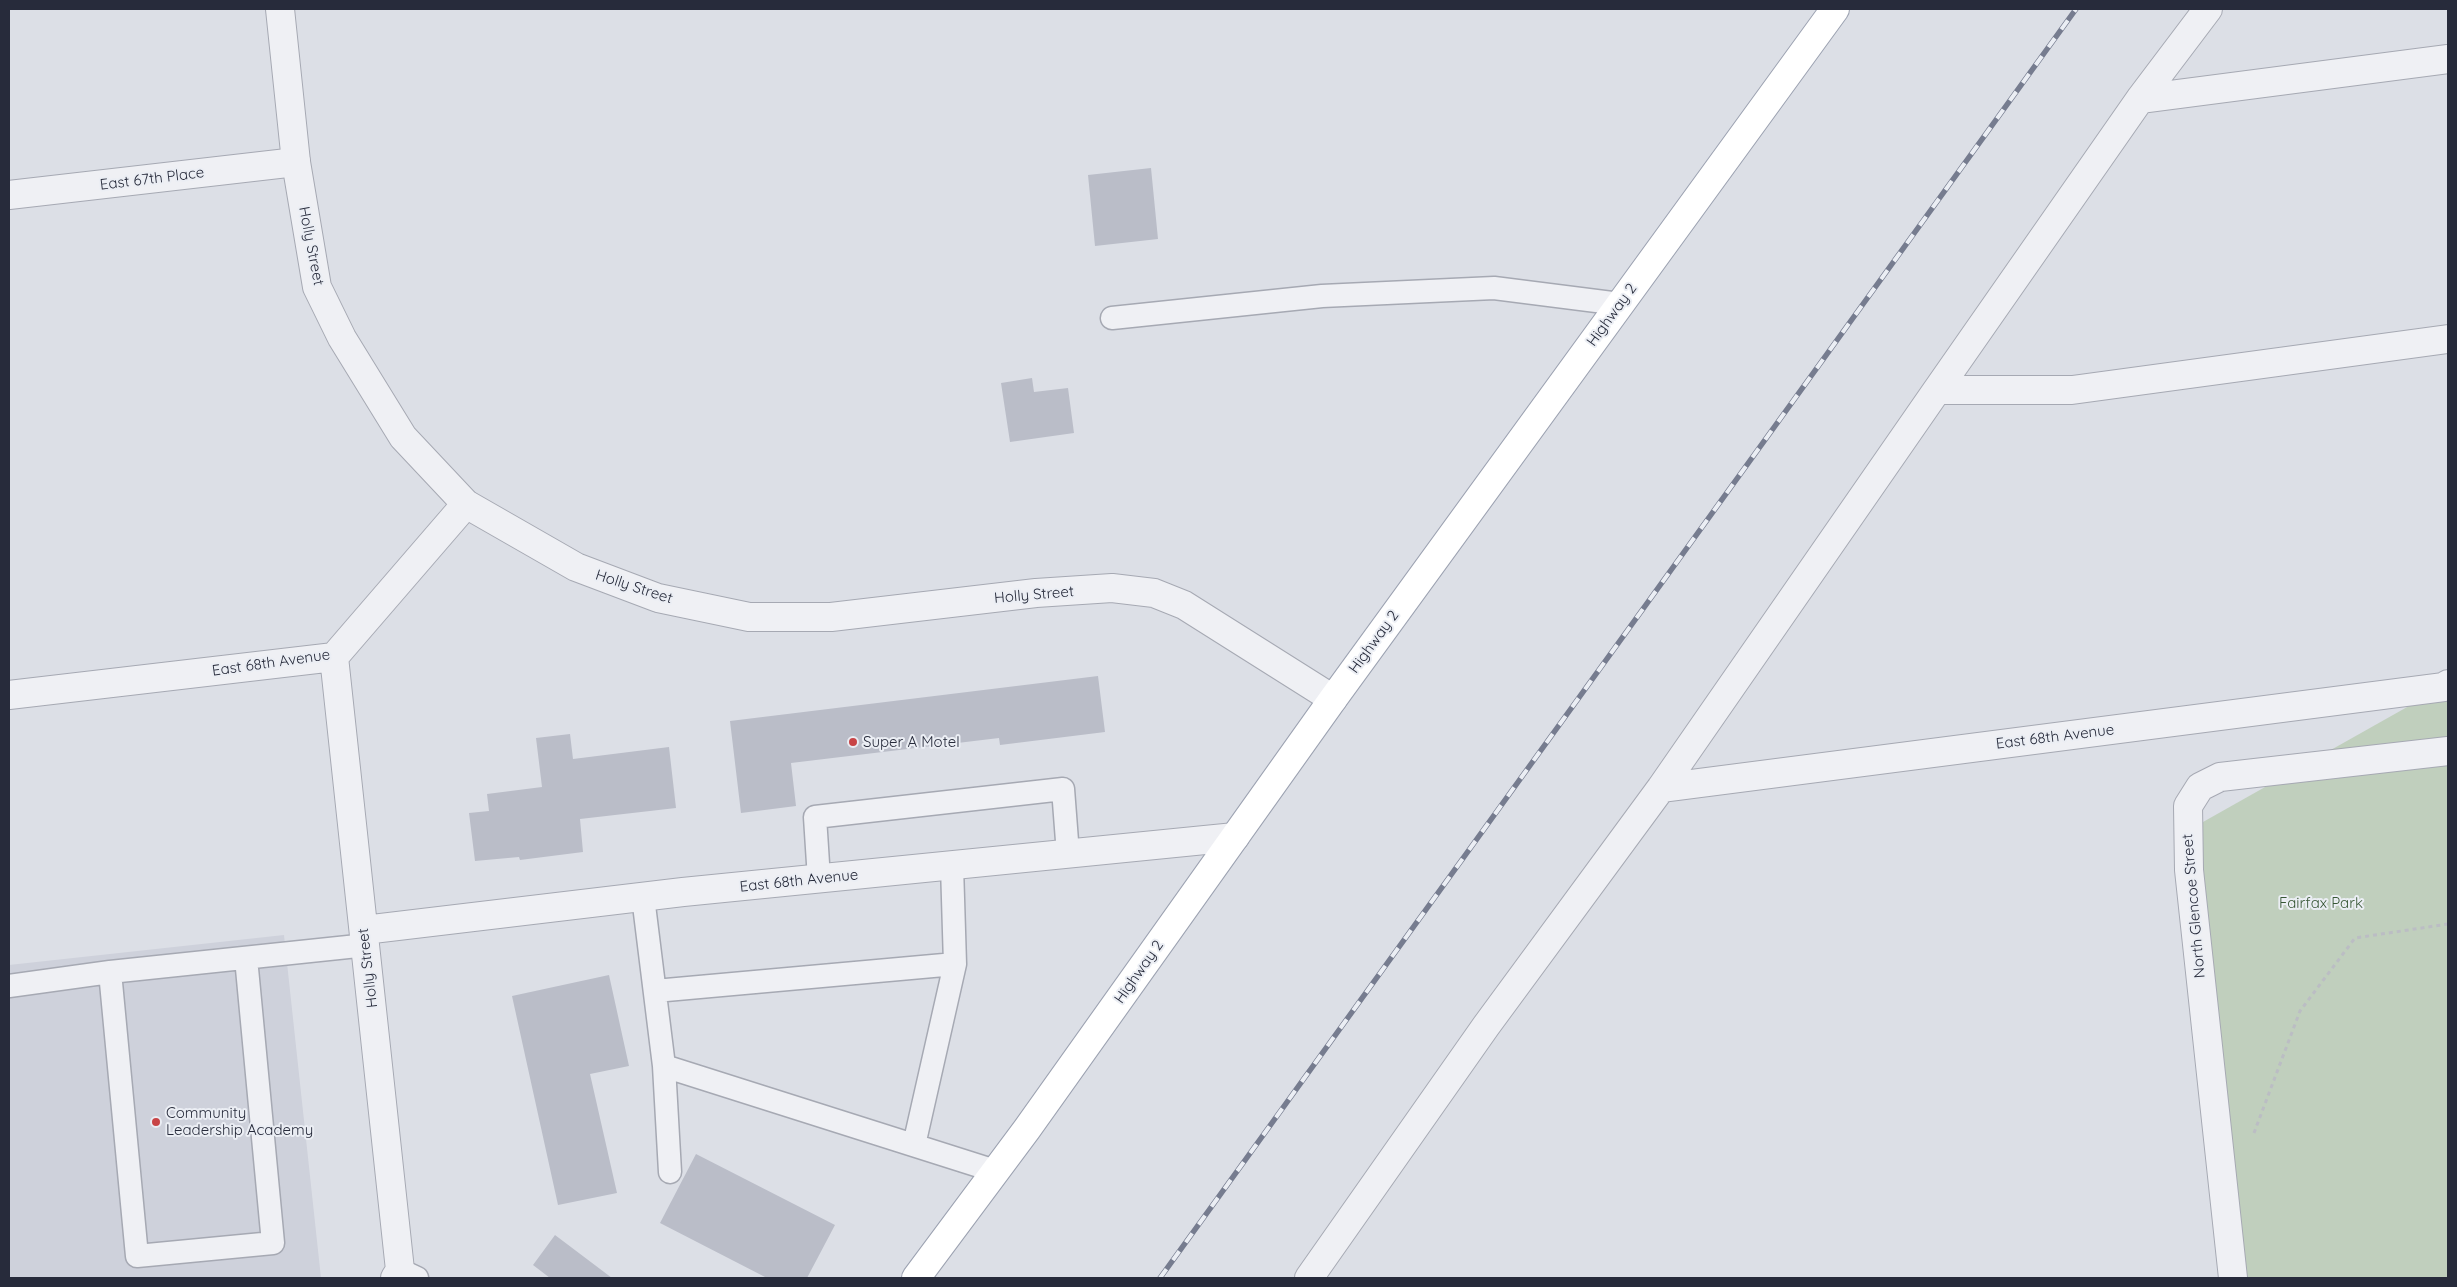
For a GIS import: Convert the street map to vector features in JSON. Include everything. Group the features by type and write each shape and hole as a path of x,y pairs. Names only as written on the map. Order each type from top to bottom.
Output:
{"main road":[{"name":"Highway 2","path":"916,1278 995,1171 1333,698 1835,9"}],"street":[{"name":"Holly Street","path":"280,9 296,162 317,287 342,338 403,438 466,504 576,568 658,598 749,616 831,617 1036,593 1112,588 1154,592 1184,605 1333,698"},
{"path":"1308,1278 1486,1026 1661,788 2140,99 2208,9"},
{"path":"2140,99 2448,59"},
{"name":"East 67th Place","path":"9,196 296,162"},
{"path":"1937,390 2072,390 2448,339"},
{"name":"East 68th Avenue","path":"9,695 334,657 466,504"},
{"name":"Holly Street","path":"334,657 404,1276"},
{"name":"East 68th Avenue","path":"1661,788 2444,687 2448,684"},
{"name":"North Glencoe Street","path":"2232,1278 2189,870 2188,806 2200,786 2220,777 2448,751"},
{"name":"East 68th Avenue","path":"365,938 643,897 1235,837"}],"lane":[{"path":"1112,318 1322,296 1494,288 1620,304"},
{"path":"819,879 815,817 1062,790 1068,854"},
{"path":"914,1145 956,964 952,866"},
{"path":"643,897 664,1066 670,1172"},
{"path":"9,986 110,972 246,958 365,938"},
{"path":"110,972 137,1256 273,1243 246,958"},
{"path":"655,992 956,964"},
{"path":"664,1066 995,1171"}],"path":[{"path":"2253,1137 2300,1011 2355,938 2448,924"}],"shaded area":[{"name":"Community Leadership Academy","path":"284,935 321,1278 9,1278 9,965"}],"green space":[{"name":"Fairfax Park","path":"2448,684 2448,1278 2232,1278 2187,831"}],"building":[{"path":"1151,168 1158,239 1095,246 1088,175"},
{"path":"1032,378 1034,392 1068,388 1074,433 1010,442 1001,383"},
{"name":"Super A Motel","path":"1098,676 1105,732 1000,745 999,738 791,763 796,806 741,813 730,721"},
{"path":"570,734 573,759 669,747 676,808 580,819 583,852 520,860 519,857 475,861 469,813 489,811 487,794 542,787 536,738"},
{"path":"609,975 629,1066 590,1074 617,1193 558,1205 512,996"},
{"path":"696,1154 835,1225 807,1278 767,1278 660,1223"},
{"path":"555,1235 612,1278 550,1278 533,1265"}],"railway":[{"path":"1160,1278 2076,9"}],"place":[{"name":"Super A Motel","path":"853,742"},
{"name":"Community Leadership Academy","path":"156,1122"}]}
